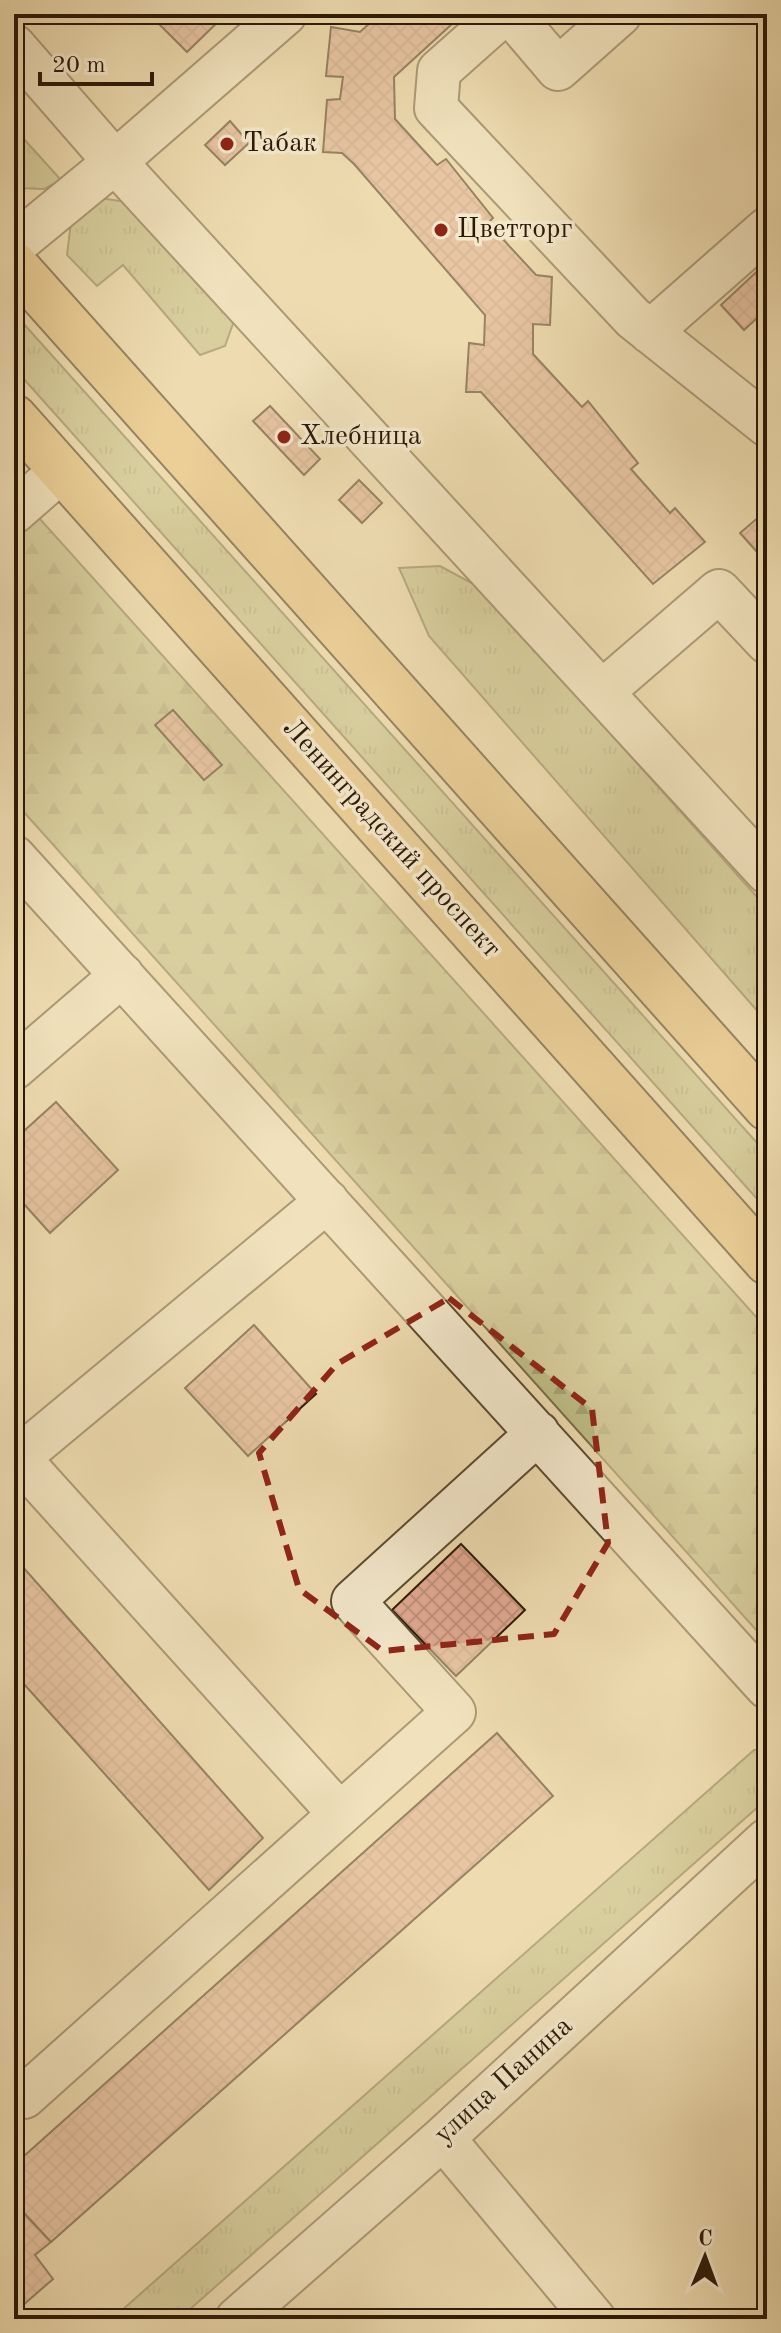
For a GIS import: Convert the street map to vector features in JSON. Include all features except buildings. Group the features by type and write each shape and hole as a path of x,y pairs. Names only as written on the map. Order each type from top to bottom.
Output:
{"main road":[{"path":"14,264 767,1108"},
{"name":"Ленинградский проспект","path":"14,417 767,1262"}],"street":[{"path":"14,245 285,14"},
{"path":"503,14 439,71 436,108 623,308 767,425"},
{"path":"511,14 558,69 620,14"},
{"path":"14,46 115,162 767,872"},
{"path":"650,332 767,229"},
{"path":"14,512 62,470"},
{"path":"603,691 719,591 767,642"},
{"path":"14,857 767,1687"},
{"path":"14,1068 122,975"},
{"path":"327,1201 16,1456 339,1813"},
{"path":"14,2086 24,2097 454,1712 353,1601 538,1433"},
{"name":"улица Панина","path":"237,2319 443,2138 767,1840"},
{"path":"443,2138 594,2319"}],"highlighted area":[{"path":"449,1298 592,1409 608,1543 554,1634 383,1651 299,1589 259,1453 337,1364"}],"green space":[{"path":"14,128 61,180 44,189 19,188 14,183"},
{"path":"99,198 127,202 234,321 225,346 200,355 123,265 97,286 67,255 71,222"},
{"path":"14,313 767,1154 767,1210 14,368"},
{"path":"14,490 767,1329 767,1642 14,801"},
{"path":"440,566 479,587 767,908 767,1022 429,636 399,568"},
{"path":"767,1749 767,1799 180,2318 112,2319 754,1750"}],"place":[{"name":"Табак","path":"227,144"},
{"name":"Цветторг","path":"441,230"},
{"name":"Хлебница","path":"284,437"}]}
